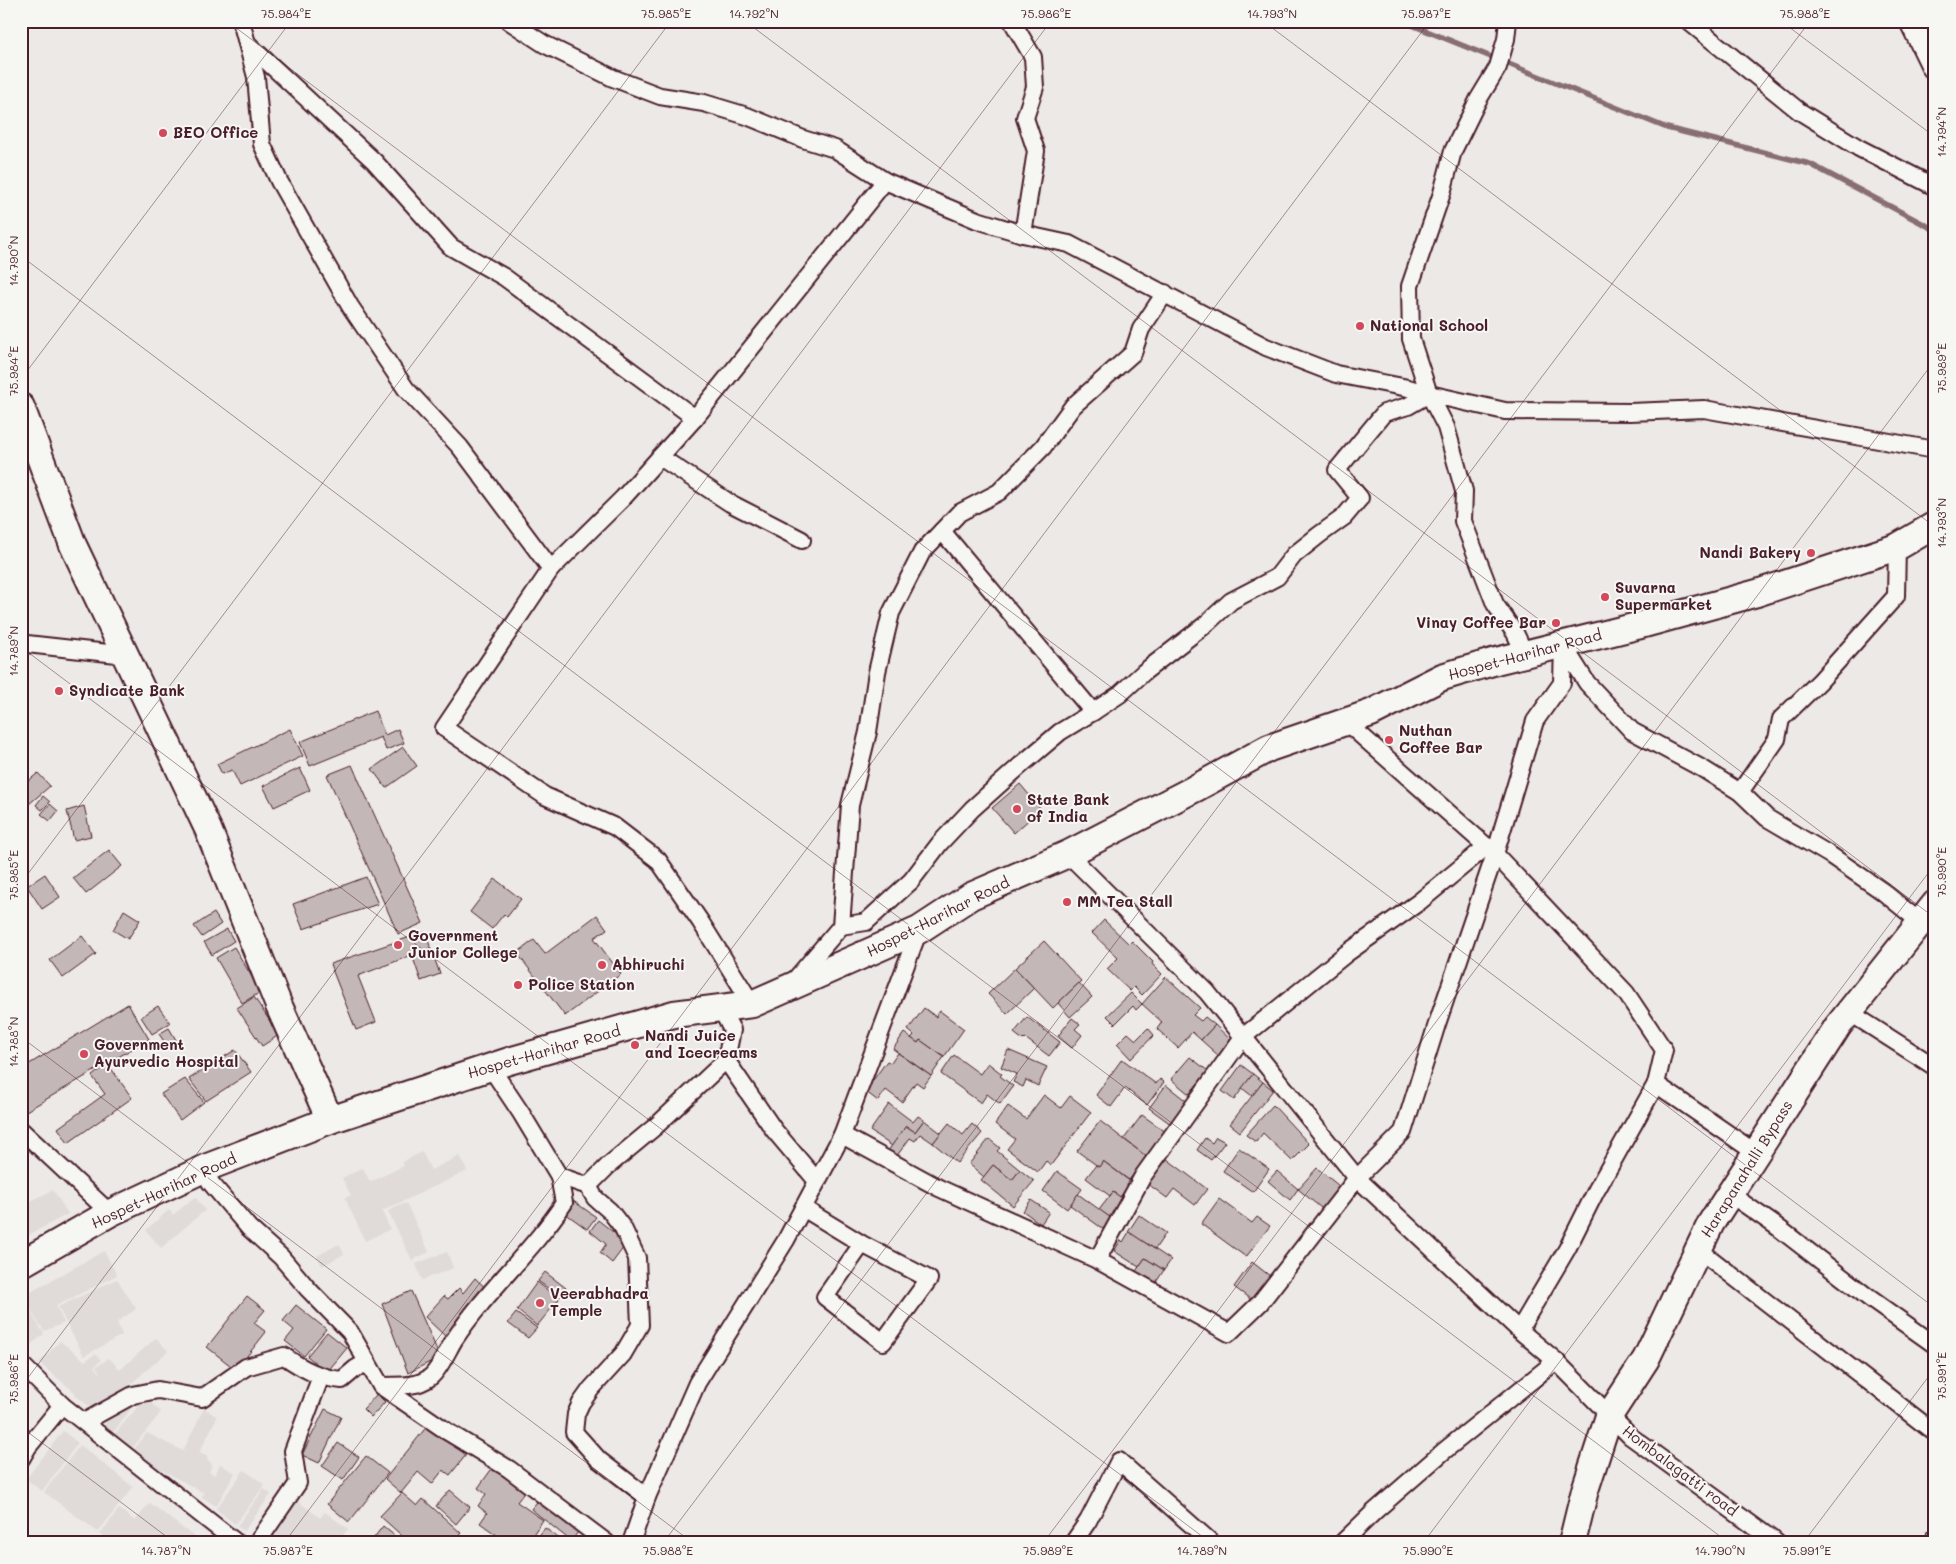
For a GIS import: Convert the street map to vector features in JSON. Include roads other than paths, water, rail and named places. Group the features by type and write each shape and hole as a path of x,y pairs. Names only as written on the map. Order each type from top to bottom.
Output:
{"main road":[{"path":"1913,21 1935,66"},
{"path":"21,407 74,545 208,829 278,1006 330,1120"},
{"name":"Hospet-Harihar Road","path":"21,1264 110,1213 208,1167 330,1120 488,1068 674,1014 752,1004 918,930 971,896 1068,854 1194,790 1269,748 1371,713 1442,677 1757,593 1897,547 1935,525"},
{"name":"Harapanahalli Bypass","path":"1572,1543 1585,1490 1609,1416 1646,1359 1711,1223 1838,1026 1928,913"}],"street":[{"path":"241,21 256,77 262,144 279,181 350,306 406,389 460,447 551,569"},
{"path":"509,21 544,44 613,78 660,96 704,103 747,116 803,139 835,149 885,181 978,220 1023,234 1069,244 1266,347 1336,374 1408,388 1504,411 1630,412 1704,409 1935,450"},
{"path":"1012,21 1033,56 1035,88 1025,118 1036,150 1023,234"},
{"path":"1508,21 1498,68 1478,100 1453,151 1442,193 1410,286 1411,339 1429,394 1446,427 1464,491 1462,521 1496,604 1515,633 1524,654"},
{"path":"1688,21 1799,111 1859,148 1935,186"},
{"path":"247,43 374,161 451,247 504,277 695,418"},
{"path":"752,1004 700,921 658,860 615,827 545,796 444,728 551,569 623,498 695,418 885,181"},
{"path":"788,988 841,926 850,805 868,732 877,672 891,613 922,552 959,513 998,492 1043,446 1073,406 1133,353 1141,330 1165,293"},
{"path":"841,926 866,922 911,881 940,843 972,809 1060,732 1120,694 1144,672 1205,625 1231,601 1277,578 1294,555 1344,518 1360,498 1337,470 1384,413 1408,406 1429,394"},
{"path":"660,457 730,503 802,540"},
{"path":"942,531 1094,712"},
{"path":"1740,792 1776,739 1781,719 1820,681 1896,596 1897,547"},
{"path":"1563,645 1587,682 1632,731 1703,769 1740,792 1766,818 1830,855 1882,891 1928,913"},
{"path":"842,1135 939,1188 1097,1260 1228,1333 1260,1303 1357,1178 1403,1132 1491,850 1535,722 1562,684 1563,645"},
{"path":"23,648 126,655"},
{"path":"1346,722 1491,850 1626,993 1664,1050 1656,1084 1596,1190 1567,1249 1518,1330"},
{"path":"1097,1260 1143,1176 1243,1037 1347,953 1491,850"},
{"name":"Hombalagatti road","path":"1068,854 1207,992 1357,1178 1518,1330 1556,1361 1630,1436 1777,1543"},
{"path":"631,1543 646,1497 698,1383 786,1240 842,1135 918,930"},
{"path":"588,1186 609,1165 656,1126 726,1060 732,1030 720,1007"},
{"path":"1849,1012 1935,1067"},
{"path":"726,1060 774,1130 817,1181"},
{"path":"381,1386 417,1385 431,1377 455,1338 514,1264 552,1222 564,1203 559,1176 521,1112 495,1074 488,1068"},
{"path":"1656,1084 1756,1153"},
{"path":"21,1130 110,1213"},
{"path":"208,1167 210,1182 248,1228 281,1257 308,1290 350,1332 381,1386 448,1432 510,1470 607,1543"},
{"path":"559,1176 588,1186 594,1198 610,1211 623,1228 637,1258 640,1325 623,1354 591,1389 581,1403 576,1414 574,1432 599,1460 646,1497"},
{"path":"1730,1194 1776,1226 1869,1298 1935,1345"},
{"path":"803,1208 862,1244 929,1279 883,1342 825,1297 862,1244"},
{"path":"1698,1250 1935,1432"},
{"path":"84,1422 133,1395 158,1390 202,1398 246,1367 284,1356 299,1366 321,1376 342,1380 367,1362"},
{"path":"1342,1543 1375,1511 1444,1451 1556,1361"},
{"path":"21,1364 62,1405 236,1543"},
{"path":"256,1543 298,1483 294,1451 321,1376"},
{"path":"21,1459 28,1447 62,1405"},
{"path":"1073,1543 1088,1521 1119,1462 1212,1543"},
{"path":"1932,1543 1935,1538"}],"waterway":[{"path":"1402,21 1667,128 1810,164 1935,230"}],"place":[{"name":"BEO Office","path":"163,133"},
{"name":"National School","path":"1360,326"},
{"name":"Nandi Bakery","path":"1811,553"},
{"name":"Suvarna Supermarket","path":"1605,597"},
{"name":"Vinay Coffee Bar","path":"1556,623"},
{"name":"Syndicate Bank","path":"59,691"},
{"name":"Nuthan Coffee Bar","path":"1389,740"},
{"name":"State Bank of India","path":"1017,809"},
{"name":"MM Tea Stall","path":"1067,902"},
{"name":"Government Junior College","path":"398,945"},
{"name":"Abhiruchi","path":"602,965"},
{"name":"Police Station","path":"518,985"},
{"name":"Nandi Juice and Icecreams","path":"635,1045"},
{"name":"Government Ayurvedic Hospital","path":"84,1054"},
{"name":"Veerabhadra Temple","path":"540,1303"}]}
